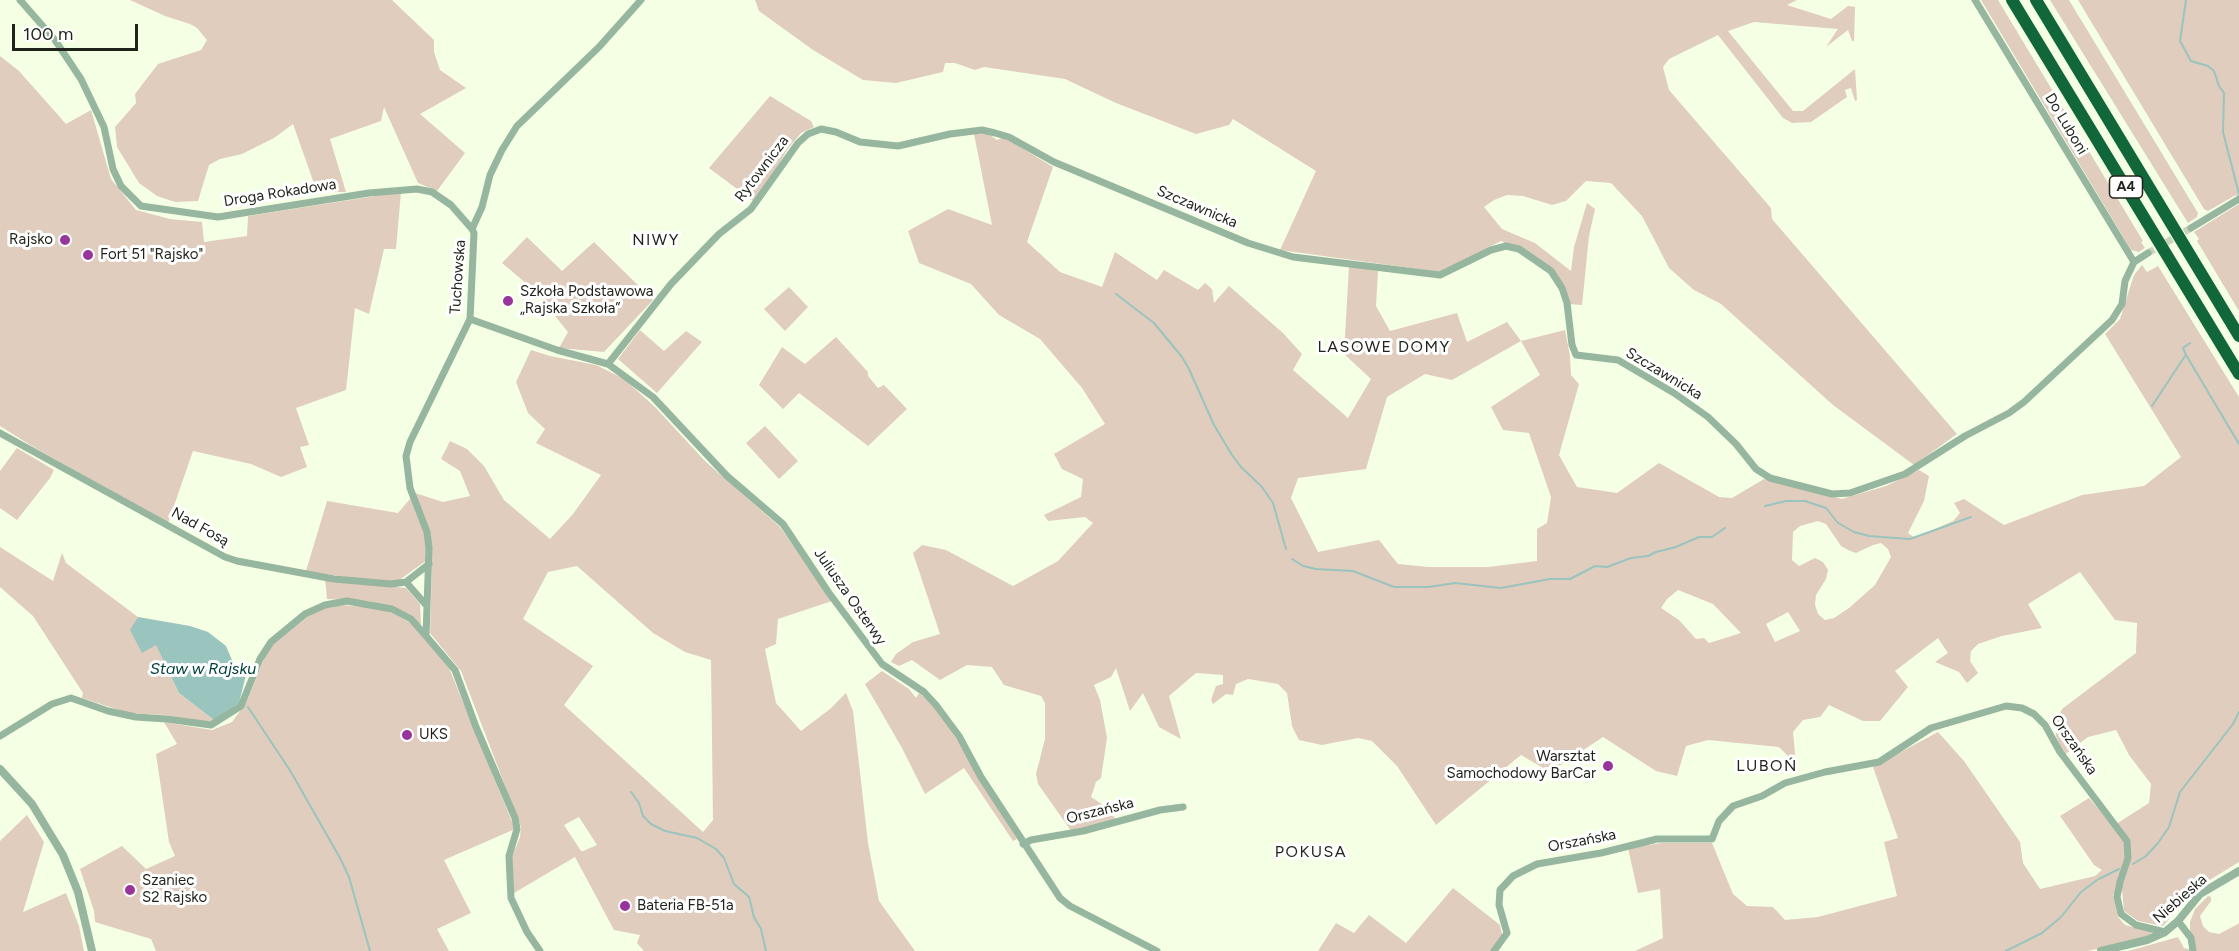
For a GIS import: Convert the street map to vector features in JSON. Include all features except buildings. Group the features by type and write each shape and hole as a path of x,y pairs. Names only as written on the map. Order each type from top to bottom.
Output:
{"highway":[{"name":"A4","path":"2012,0 2239,374"},
{"name":"A4","path":"2036,0 2239,336"}],"street":[{"name":"Droga Rokadowa","path":"20,0 55,40 81,79 104,127 112,169 121,186 141,206 218,217 369,192 417,189 432,192 451,205 472,229"},
{"name":"Tuchowska","path":"429,564 427,532 410,489 406,456 410,442 470,319 474,233 472,229 484,200 490,175 517,126 599,47 641,0"},
{"name":"Do Luboni","path":"1975,0 2134,262"},
{"name":"Szczawnicka","path":"821,129 836,132 860,142 898,146 950,134 982,130 995,133 1009,137 1054,162 1248,243 1293,257 1440,276 1491,250 1506,246 1519,249 1551,271 1562,288 1567,303 1572,345 1576,355 1618,360 1674,393 1708,417 1736,444 1756,469 1770,478 1832,494 1850,492 1905,474 2024,402 2118,314 2122,304 2125,281 2134,262"},
{"name":"Rytownicza","path":"608,364 671,284 719,234 751,209 798,143 808,134 821,129"},
{"path":"2191,228 2239,199"},
{"path":"2134,262 2148,253"},
{"name":"Juliusza Osterwy","path":"470,319 557,351 608,364 653,397 727,476 783,524 829,593 878,660 890,671 924,692 945,715 1023,844 1060,898 1070,906 1157,951"},
{"name":"Nad Fosą","path":"0,433 225,557 334,579 378,584 406,582"},
{"path":"427,605 406,582 429,564"},
{"path":"426,636 429,564"},
{"path":"0,736 52,704 71,698 108,711 136,717 210,725 241,706 260,659 271,642 305,614 325,605 347,601 392,609 411,619 455,670 476,727 515,818 517,829 509,856 511,898 527,932 540,951"},
{"name":"Orszańska","path":"1494,951 1506,933 1499,905 1500,890 1513,876 1537,864 1601,853 1657,839 1712,839 1719,821 1733,806 1762,796 1785,783 1825,772 1879,762 1931,728 2006,706 2022,708 2034,714 2045,725 2060,752 2127,841 2128,858 2117,897 2121,914 2136,925 2165,932"},
{"path":"0,769 32,804 59,846 78,892 92,951"},
{"name":"Orszańska","path":"1023,844 1031,840 1083,831 1160,810 1183,807"},
{"name":"Niebieska","path":"2101,951 2135,944 2165,932 2178,921 2200,894 2239,871"},
{"path":"2178,921 2190,938 2193,951"}],"shaded area":[{"path":"130,0 392,0 434,40 434,52 440,70 466,88 420,114 465,153 437,191 418,183 384,107 381,121 330,139 346,192 317,192 293,124 274,138 242,154 220,159 209,165 198,201 175,202 157,196 139,183 117,147 115,127 136,103 135,94 158,64 201,50 207,40 197,28 190,24 165,16"},
{"path":"755,0 1797,0 1787,5 1831,19 1848,6 1855,7 1854,41 1848,30 1826,47 1838,29 1754,22 1728,31 1793,111 1803,111 1855,69 1857,100 1855,101 1851,88 1845,90 1847,97 1811,122 1792,123 1783,118 1718,35 1669,59 1663,67 1669,90 1771,208 1772,219 1957,434 1914,465 1833,405 1721,304 1694,290 1669,268 1642,216 1611,183 1586,181 1566,201 1552,205 1523,196 1507,195 1484,207 1502,229 1535,243 1571,271 1574,247 1587,203 1595,209 1589,236 1582,305 1568,304 1553,270 1501,241 1440,272 1280,250 1316,171 1233,119 1229,125 1196,134 1116,103 1065,79 984,67 975,70 955,63 945,63 943,72 896,83 863,80 813,50 759,11"},
{"path":"1981,0 1998,0 2143,241 2141,242 2145,248 2139,252 2131,250"},
{"path":"2050,0 2069,0 2198,213 2197,217 2188,223 2183,215"},
{"path":"2078,0 2239,0 2239,195 2237,197 2236,195 2208,211 2204,209"},
{"path":"0,56 19,71 66,124 91,110 111,179 136,210 170,219 202,222 204,242 247,236 248,216 401,192 396,249 384,249 369,314 355,308 346,390 296,408 309,445 300,447 307,467 281,477 251,464 193,451 168,523 0,426"},
{"path":"770,96 811,121 814,127 801,133 753,201 709,168"},
{"path":"974,134 988,134 997,140 1004,137 1053,167 1027,242 1060,272 1102,287 1115,252 1157,280 1164,270 1198,290 1205,283 1212,289 1214,303 1229,286 1283,333 1302,354 1293,370 1348,418 1371,379 1344,354 1349,266 1378,271 1376,306 1390,331 1457,313 1467,342 1507,322 1521,341 1565,330 1571,375 1579,384 1559,455 1577,487 1617,493 1659,463 1719,497 1732,498 1764,479 1842,499 1886,486 1919,470 1929,476 1924,501 1908,533 1915,538 1953,521 1960,513 1954,503 1964,499 2004,525 2082,495 2144,486 2181,457 2105,334 2120,319 2134,275 2142,265 2147,272 2158,266 2239,397 2239,862 2195,889 2163,926 2138,921 2124,911 2122,889 2113,895 2118,917 2125,925 2153,932 2144,938 2088,951 1635,951 1663,938 1660,889 1638,893 1628,848 1661,843 1712,843 1733,894 1747,906 1773,907 1785,920 1818,917 1897,896 1884,842 1898,838 1873,767 1938,732 1964,761 2020,842 2023,863 2040,889 2095,876 2102,870 2094,865 2060,816 2089,798 2113,826 2149,803 2151,784 2129,755 2116,730 2088,737 2064,755 2056,736 2055,723 2062,709 2136,653 2137,623 2115,620 2080,572 2028,604 2042,628 2002,636 1978,644 1971,651 1970,661 1978,673 1967,683 1959,672 1935,662 1948,653 1938,638 1895,671 1908,687 1880,721 1863,721 1829,705 1820,717 1803,720 1793,732 1796,764 1779,747 1708,740 1686,746 1677,776 1656,771 1603,737 1550,772 1521,755 1436,825 1397,766 1372,741 1358,738 1322,745 1299,740 1292,726 1287,693 1278,684 1248,679 1236,684 1233,695 1226,694 1213,704 1211,700 1216,686 1223,684 1223,675 1196,673 1169,696 1181,739 1159,727 1143,693 1130,711 1116,668 1111,677 1094,685 1100,700 1107,738 1101,778 1096,782 1091,797 1102,804 1116,819 1072,832 1038,784 1036,774 1045,739 1045,703 1041,696 1004,685 992,667 967,665 940,680 912,660 899,666 891,662 896,654 913,642 940,634 913,553 922,545 946,550 1013,586 1058,561 1093,523 1085,517 1048,521 1044,515 1081,497 1083,479 1062,469 1054,454 1105,424 1082,388 1040,339 999,315 971,284 919,263 908,231 948,209 992,225","holes":["1521,341 1540,375 1491,407 1503,430 1529,433 1551,497 1547,523 1537,529 1537,561 1488,567 1429,567 1398,564 1379,540 1318,552 1291,498 1298,478 1366,469 1387,397 1425,374 1452,380","1818,521 1826,524 1841,546 1848,550 1856,553 1881,543 1888,549 1891,557 1875,585 1834,618 1825,620 1818,614 1815,605 1816,595 1826,579 1828,570 1823,562 1815,558 1799,566 1792,560 1793,532 1800,526","1678,590 1713,604 1741,633 1709,643 1704,638 1696,639 1679,620 1661,608 1667,599","1788,612 1800,631 1775,642 1766,624"]},
{"path":"2239,204 2239,311 2197,241 2199,239 2194,232"},
{"path":"527,237 562,271 594,242 653,300 604,352 559,348 568,332 534,290 502,263"},
{"path":"789,287 808,307 785,331 764,309"},
{"path":"640,330 664,351 686,331 702,342 657,393 618,359"},
{"path":"836,337 868,372 868,376 878,388 884,385 907,409 868,446 799,393 783,409 759,385 782,347 805,364"},
{"path":"531,350 596,365 624,379 655,407 705,461 780,527 832,601 778,619 776,644 765,649 776,703 801,731 830,709 846,693 853,711 868,843 879,901 915,951 644,951 637,943 640,935 614,930 575,857 514,893 512,857 520,837 521,827 461,671 430,633 432,564 427,560 398,581 384,583 306,571 327,501 398,513 415,493 443,502 470,496 460,471 441,459 450,441 467,449 484,466 504,500 550,539 573,514 601,475 536,443 545,429 528,413 516,382","holes":["577,566 653,633 685,652 711,660 713,820 703,832 564,705 593,666 523,619 548,572","579,817 597,845 583,851 564,825"]},
{"path":"765,426 798,461 779,479 746,443"},
{"path":"17,448 54,470 17,520 0,508 0,471"},
{"path":"0,547 53,581 62,553 66,563 138,617 131,630 143,652 156,644 179,693 214,720 206,722 165,715 128,713 82,698 83,693 33,616 0,587"},
{"path":"325,579 406,588 420,604 421,625 408,614 392,607 368,601 327,599"},
{"path":"343,605 374,608 393,613 410,623 447,663 515,829 444,860 471,913 437,929 449,951 156,951 151,939 95,922 94,911 80,869 122,846 146,869 175,856 169,842 156,754 177,744 164,722 212,730 232,722 246,703 265,657 273,644 307,617 326,608"},
{"path":"882,671 909,689 916,698 919,693 937,707 1017,839 1013,841 964,768 925,794 902,748 865,684"},
{"path":"27,815 44,842 23,912 66,893 79,926 84,951 0,951 0,841"},
{"path":"1453,888 1500,925 1502,935 1491,951 1318,951 1336,923 1354,933 1369,915 1406,943"},
{"path":"2208,896 2211,897 2211,901 2200,916 2203,926 2209,932 2219,934 2239,922 2239,951 2196,951 2190,922 2195,909"},
{"path":"2178,937 2184,948 2195,951 2128,951"}],"water":[{"name":"Staw w Rajsku","path":"138,617 190,626 208,632 226,646 238,674 247,671 239,703 214,720 179,693 156,645 142,653 130,630"}],"waterway":[{"path":"2186,0 2180,41 2191,61 2208,66 2214,71 2224,93 2223,132 2239,194"},
{"path":"1116,294 1154,323 1182,357 1214,425 1232,455 1262,487 1273,503 1286,549"},
{"path":"2190,343 2183,348 2186,355 2239,444"},
{"path":"2152,406 2185,356"},
{"path":"1765,506 1786,501 1805,501 1826,508 1838,523 1854,532 1869,536 1910,539 1971,517"},
{"path":"1292,559 1303,566 1316,569 1353,571 1394,587 1429,587 1455,583 1501,588 1550,579 1570,579 1595,566 1607,567 1631,558 1648,556 1699,537 1712,537 1725,528"},
{"path":"248,707 291,772 340,858 349,877 370,951"},
{"path":"2133,864 2146,856 2158,843 2169,827 2180,792 2233,724 2239,712"},
{"path":"631,792 639,803 643,816 651,824 665,831 697,838 716,849 724,858 734,884 749,897 754,917 761,929 766,951"},
{"path":"2099,879 2119,869"},
{"path":"2006,951 2042,933 2061,917 2081,892 2097,880"}],"tunnel":[{"path":"2148,253 2191,228"}],"place":[{"name":"Rajsko","path":"65,240"},
{"name":"Fort 51 \"Rajsko\"","path":"88,255"},
{"name":"Szkoła Podstawowa „Rajska Szkoła”","path":"508,301"},
{"name":"UKS","path":"407,735"},
{"name":"Warsztat Samochodowy BarCar","path":"1608,766"},
{"name":"Szaniec S2 Rajsko","path":"130,890"},
{"name":"Bateria FB-51a","path":"625,906"}],"district":[{"name":"NIWY","path":"656,240"},
{"name":"LASOWE DOMY","path":"1384,347"},
{"name":"LUBOŃ","path":"1767,766"},
{"name":"POKUSA","path":"1311,852"}]}
